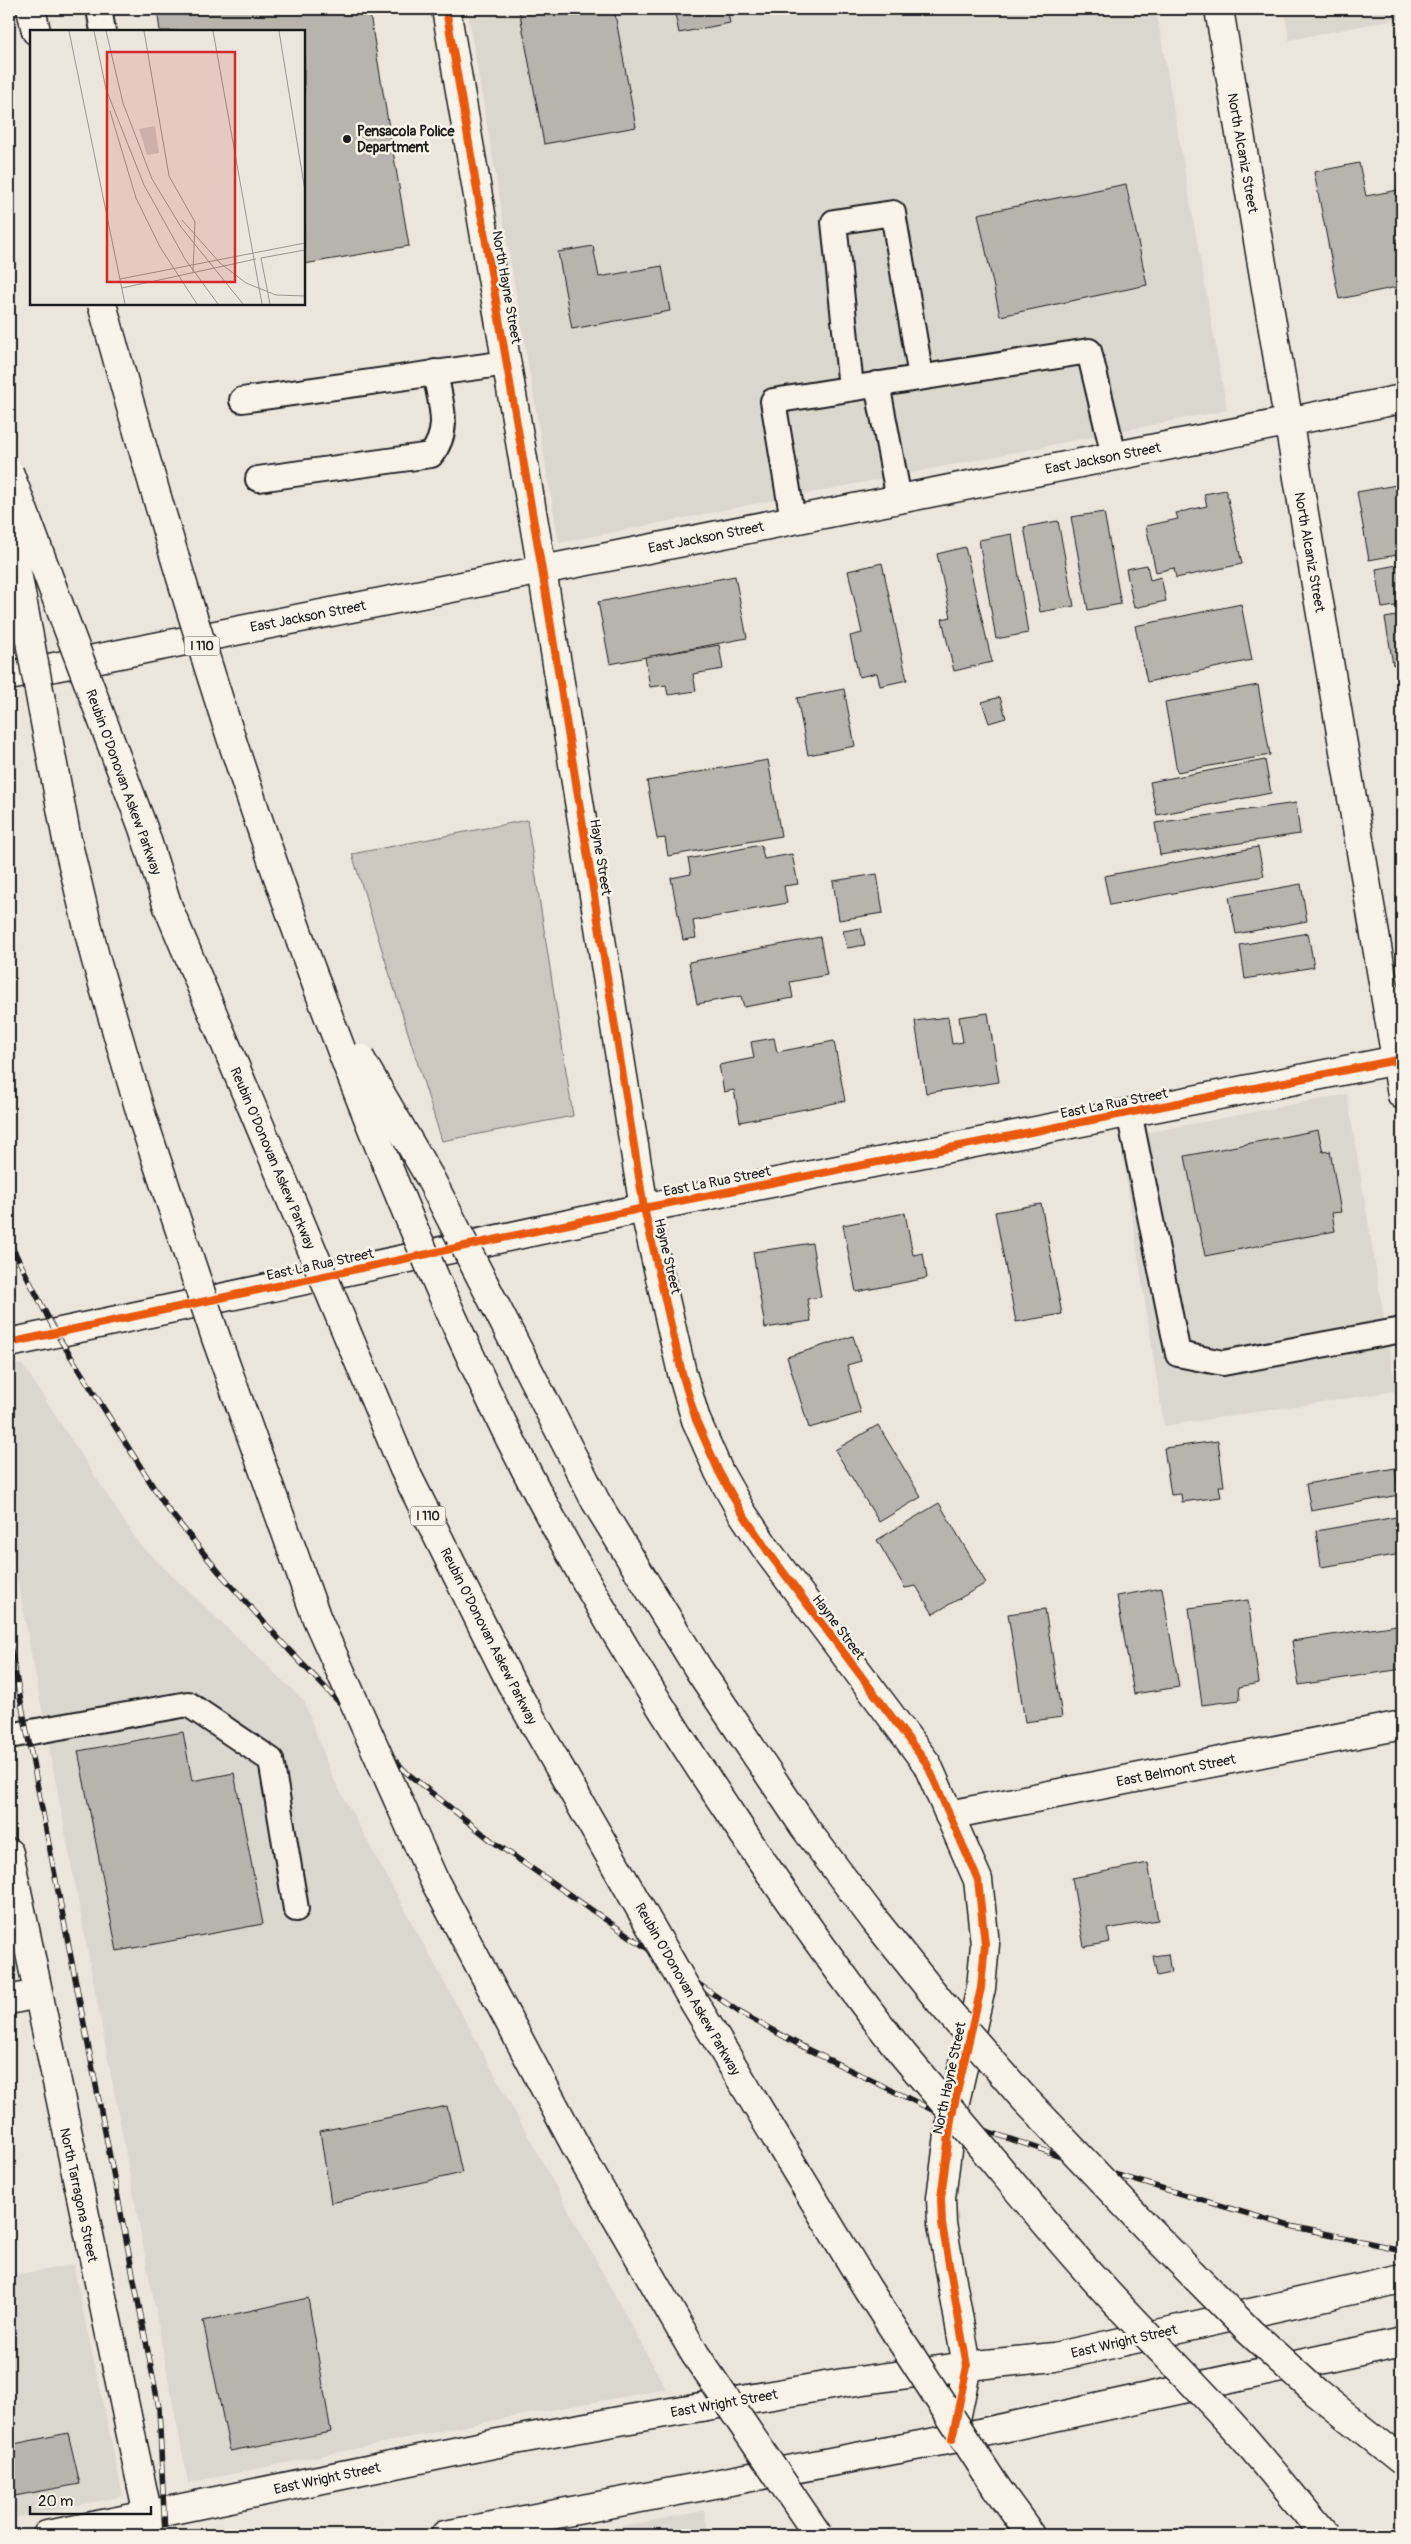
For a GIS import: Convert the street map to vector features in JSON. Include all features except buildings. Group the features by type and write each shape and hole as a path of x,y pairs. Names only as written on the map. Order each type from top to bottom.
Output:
{"main road":[{"path":"31,9 36,30"},
{"name":"North Hayne Street","path":"446,9 542,570"},
{"name":"North Alcaniz Street","path":"1219,9 1288,422 1399,1060 1402,1095"},
{"name":"I 110","path":"102,305 175,560 226,720 317,984"},
{"name":"East Jackson Street","path":"9,676 1402,399"},
{"name":"Reubin O'Donovan Askew Parkway","path":"9,472 143,828 168,907 404,1469 511,1683 688,1992 867,2288 996,2487 1031,2535"},
{"path":"9,529 67,840 95,957 141,1114 216,1338 317,1618 434,1880 582,2158 695,2354 818,2535"},
{"name":"Hayne Street","path":"542,570 644,1208 682,1373 696,1420 718,1472 769,1553 927,1764 949,1815"},
{"path":"317,984 430,1178 596,1502 699,1670 805,1828 876,1922 942,2004 1021,2095 1150,2231 1250,2332 1316,2392 1402,2461"},
{"path":"317,984 393,1179 493,1403 604,1614 680,1739 770,1873 891,2040 1099,2285 1242,2436 1325,2535"},
{"name":"East La Rua Street","path":"9,1343 644,1208 1399,1060"},
{"name":"East Belmont Street","path":"949,1815 1402,1725"},
{"name":"North Hayne Street","path":"949,1815 978,1880 985,1944 980,1988 951,2119 941,2198 942,2224 967,2366 952,2439"},
{"name":"North Tarragona Street","path":"9,1854 150,2525"},
{"path":"9,2000 37,1994"},
{"name":"East Wright Street","path":"48,2535 150,2525 493,2444 843,2383 967,2366 1054,2357 1402,2279"},
{"path":"446,2535 952,2439 1402,2342"}],"lane":[{"path":"100,9 104,30"},
{"path":"851,388 834,222 893,213 922,377"},
{"path":"793,520 774,400 1089,351 1114,456"},
{"path":"242,400 507,363"},
{"path":"258,480 431,455 441,444 445,429 436,372"},
{"path":"877,384 899,499"},
{"path":"1129,1112 1178,1354 1223,1364 1402,1330"},
{"path":"9,1736 188,1704 271,1760 296,1909"}],"shaded area":[{"path":"467,9 1156,9 1227,410 559,543"},
{"path":"1284,9 1402,9 1402,18 1289,40"},
{"path":"527,820 573,1116 442,1141 352,854"},
{"path":"1347,1094 1396,1391 1164,1426 1120,1138"},
{"path":"22,1364 139,1544 304,1701 332,1776 666,2389 490,2421 188,2483 9,1535 9,1367"},
{"path":"73,2265 123,2496 9,2519 9,2276"},
{"path":"704,2511 709,2535 576,2535"}],"railway":[{"path":"9,1241 56,1333 166,1507 219,1572 289,1650 407,1773 492,1841 739,2012 809,2050 951,2119 1114,2174 1286,2225 1402,2250"},
{"path":"9,1640 159,2408 165,2535"}],"cycle path":[{"path":"446,9 542,570 644,1208 682,1373 696,1420 719,1472 741,1511 769,1553 927,1764 978,1880 985,1944 981,1988 951,2119 941,2198 942,2224 967,2366 952,2439"},
{"path":"9,1343 644,1208 1402,1059"}],"place":[{"name":"Pensacola Police Department","path":"347,139"}]}
